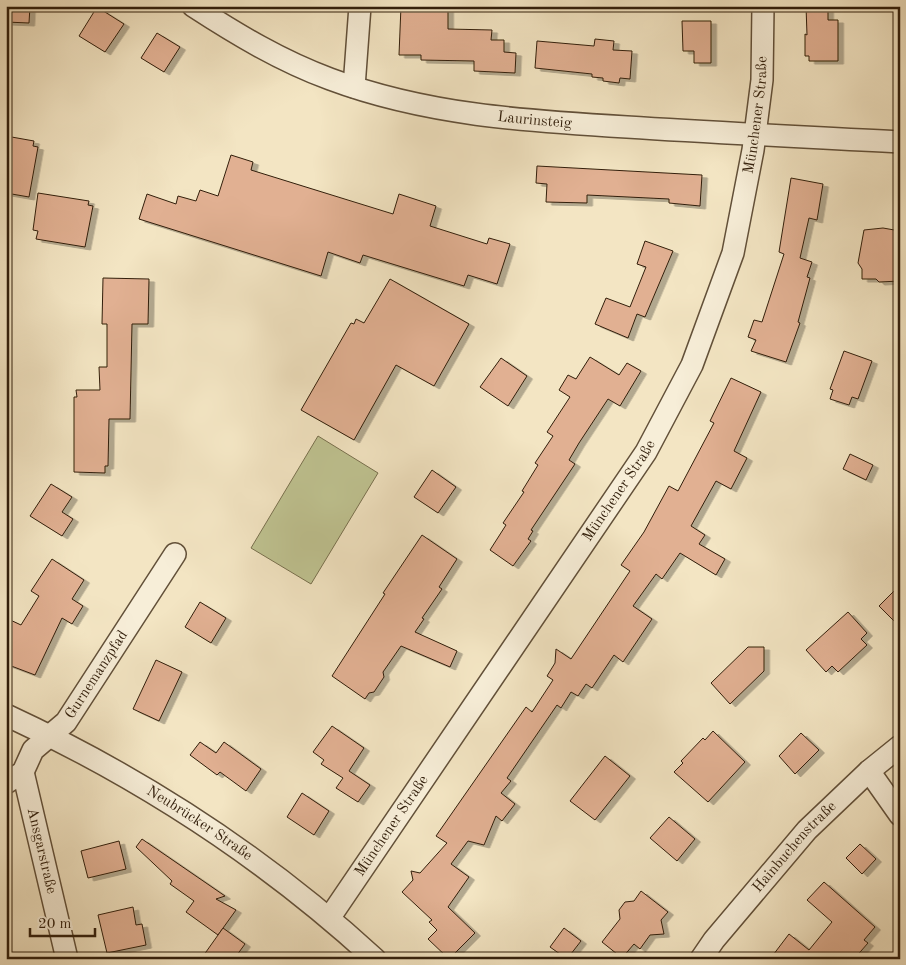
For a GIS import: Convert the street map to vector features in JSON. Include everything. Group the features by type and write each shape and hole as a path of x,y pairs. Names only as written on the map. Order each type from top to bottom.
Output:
{"street":[{"name":"Laurinsteig","path":"193,6 248,41 307,69 354,86 436,109 496,118 755,135 900,142"},
{"path":"354,86 360,6"},
{"name":"Münchener Straße","path":"330,917 652,442 692,365 733,253 755,135 762,80 763,6"},
{"name":"Gurnemanzpfad","path":"15,777 33,750 66,722 175,554"},
{"name":"Neubrücker Straße","path":"6,715 116,770 197,819 265,866 330,917 375,959"},
{"name":"Hainbuchenstraße","path":"701,959 714,940 807,830 869,771 900,746"},
{"path":"869,771 900,815"},
{"name":"Ansgarstraße","path":"15,777 67,959"}],"green space":[{"path":"318,436 378,473 311,584 251,548"}],"building":[{"path":"6,6 30,6 29,23 6,22"},
{"path":"401,6 448,6 448,29 492,30 491,40 504,40 504,52 516,53 515,73 474,71 474,61 421,60 421,55 399,55"},
{"path":"806,6 828,6 828,20 838,20 838,61 809,61 809,56 805,56 805,34 807,35"},
{"path":"97,7 124,24 105,52 79,36"},
{"path":"682,21 711,21 711,63 694,63 694,51 683,51"},
{"path":"157,33 180,47 164,72 141,58"},
{"path":"595,39 614,41 613,50 632,51 630,79 620,78 619,83 603,81 603,78 592,77 592,74 535,68 537,41 594,46"},
{"path":"6,136 34,141 33,146 38,147 29,197 6,193"},
{"path":"231,155 253,162 251,170 393,214 399,194 436,206 430,226 487,244 489,238 510,244 497,284 468,275 464,286 363,255 360,263 328,252 321,276 139,219 147,194 176,204 178,196 196,201 200,190 218,196"},
{"path":"537,166 702,175 700,206 669,203 669,199 587,195 587,203 546,202 547,184 536,183"},
{"path":"791,178 823,184 817,220 809,218 800,258 812,262 807,277 810,278 798,322 800,323 786,362 751,351 756,340 748,337 754,320 762,322 784,254 779,252"},
{"path":"38,193 89,201 88,205 93,206 85,247 36,239 38,231 33,230"},
{"path":"883,228 900,231 900,281 879,282 876,279 862,279 862,269 858,263 864,230"},
{"path":"645,241 673,251 645,317 637,314 628,338 595,324 606,298 630,307 646,267 637,264"},
{"path":"103,278 149,279 148,324 132,324 130,419 109,419 108,466 105,466 105,473 74,472 74,397 77,397 76,390 100,390 99,367 107,367 107,324 102,324"},
{"path":"390,279 469,324 434,386 396,365 354,440 301,410 351,323 354,324 356,319 364,323"},
{"path":"844,351 872,361 858,399 852,397 849,405 830,399 833,390 830,389"},
{"path":"590,357 619,375 627,363 641,371 620,406 608,399 579,443 569,460 575,464 531,530 533,531 528,539 531,541 513,566 490,550 506,525 503,523 524,492 522,491 538,465 535,463 553,436 547,432 570,397 559,390 568,375 576,379"},
{"path":"501,358 527,376 508,406 480,387"},
{"path":"731,378 761,392 734,451 747,458 731,489 716,481 691,526 705,535 699,544 725,559 716,575 680,553 662,579 656,574 633,606 652,619 623,662 614,655 592,688 586,684 578,696 571,692 561,708 557,705 507,778 511,781 501,793 515,804 502,821 496,816 484,845 468,841 451,864 469,877 448,907 475,933 449,959 428,939 437,930 429,922 432,920 402,892 413,880 411,871 420,873 447,843 436,836 526,707 532,712 553,680 547,676 555,663 556,649 571,659 630,571 621,565 644,532 669,486 678,491 714,423 710,421"},
{"path":"850,454 873,465 866,480 843,469"},
{"path":"432,470 456,487 438,513 414,497"},
{"path":"51,484 72,497 62,512 73,519 62,536 30,516"},
{"path":"422,535 457,559 439,587 442,589 422,618 424,619 415,632 457,651 450,667 401,646 383,672 384,677 374,692 369,693 365,699 332,676 385,594 383,593"},
{"path":"52,559 84,580 72,599 83,606 72,624 62,618 35,675 6,664 6,618 21,625 39,596 31,591"},
{"path":"900,585 900,627 879,606"},
{"path":"200,602 226,618 211,643 185,627"},
{"path":"848,612 867,633 861,639 867,645 838,672 832,666 826,672 806,650"},
{"path":"748,647 764,647 764,671 730,704 711,683"},
{"path":"156,660 182,672 159,721 133,709"},
{"path":"332,726 364,748 349,771 370,785 358,802 336,788 343,778 321,764 324,760 313,752"},
{"path":"713,731 745,762 708,802 674,772 683,763 681,761 703,738 705,740"},
{"path":"801,733 819,750 795,774 779,756"},
{"path":"200,742 216,753 224,742 261,769 246,791 220,772 217,775 190,755"},
{"path":"605,756 630,776 595,820 570,801"},
{"path":"302,793 329,811 314,835 287,817"},
{"path":"669,817 695,839 677,861 650,838"},
{"path":"142,839 225,896 216,899 236,910 218,935 186,912 194,901 170,884 172,881 136,847"},
{"path":"119,841 126,869 88,878 81,851"},
{"path":"860,844 876,859 862,874 846,858"},
{"path":"824,882 875,927 864,940 868,943 854,959 770,959 789,934 809,950 832,922 807,900"},
{"path":"641,891 668,912 661,920 664,934 650,935 640,949 634,944 622,958 602,942 620,919 619,910 625,902 634,901"},
{"path":"133,907 136,925 142,924 146,945 107,953 98,915"},
{"path":"223,928 245,944 234,959 201,959"},
{"path":"564,928 581,941 567,959 550,947"}]}
